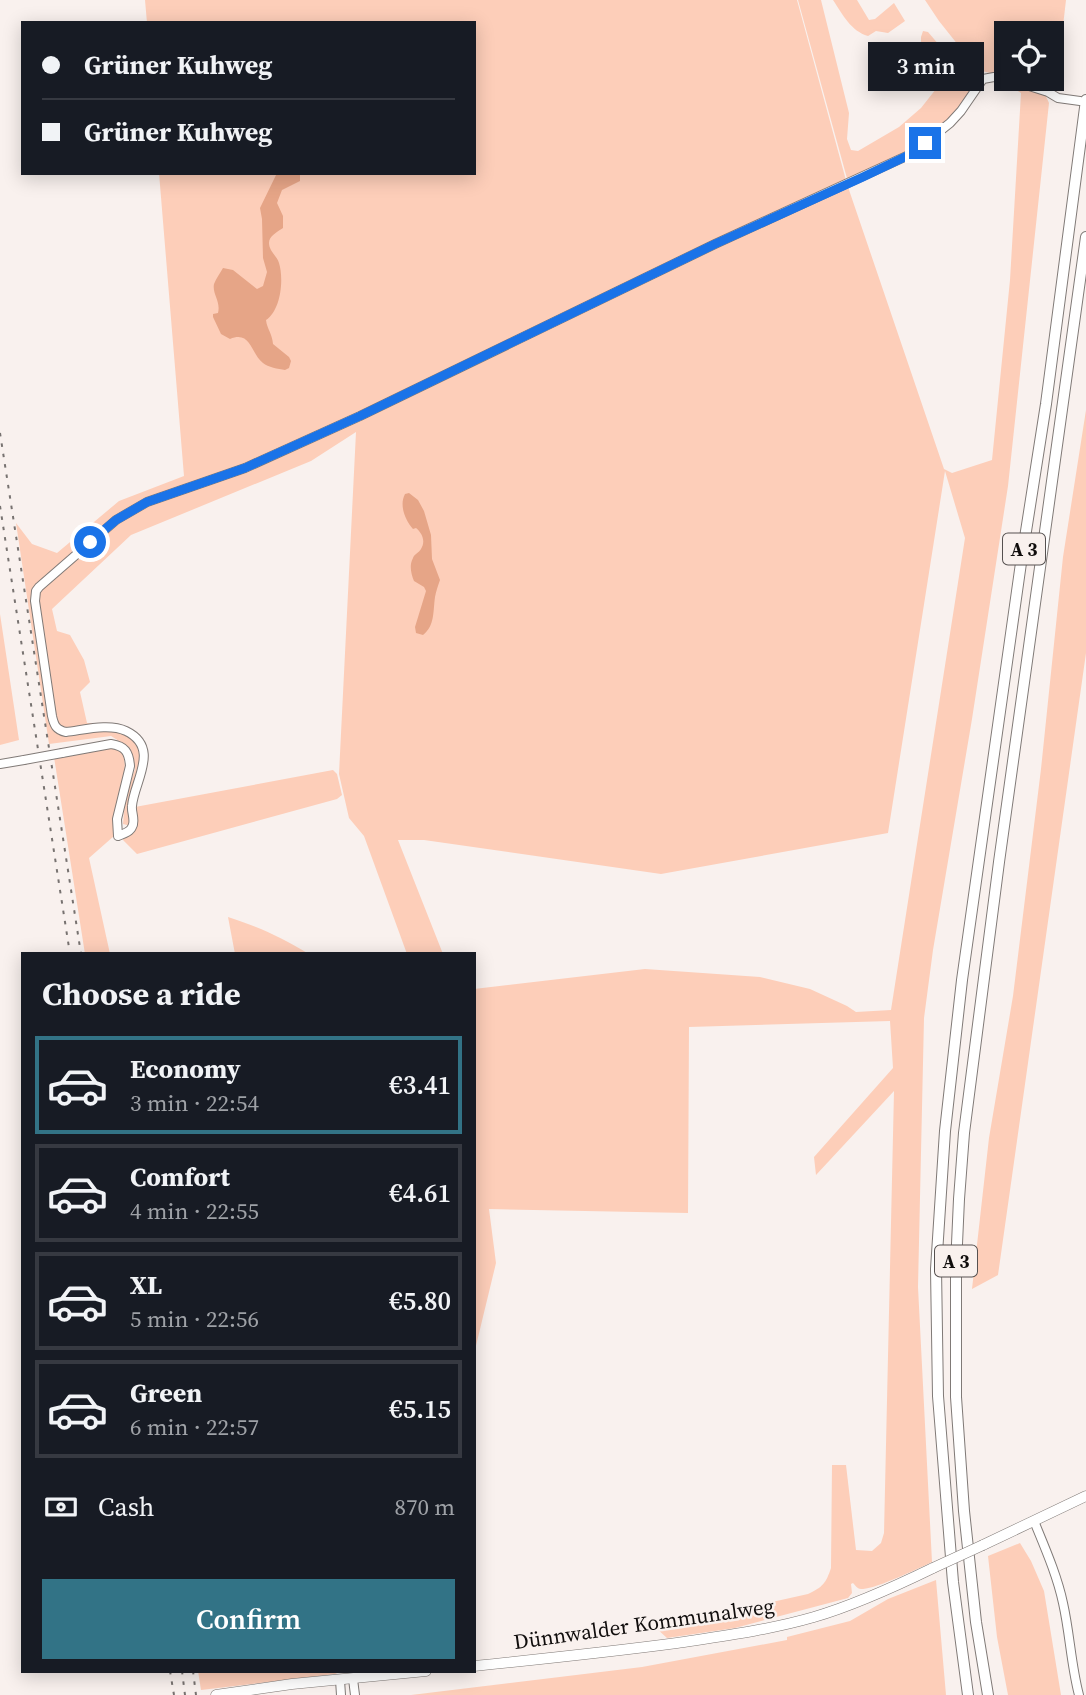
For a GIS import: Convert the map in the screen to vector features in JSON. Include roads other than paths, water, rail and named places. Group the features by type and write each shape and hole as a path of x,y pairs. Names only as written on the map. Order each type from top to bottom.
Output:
{"highway":[{"name":"A 3","path":"968,1695 953,1583 943,1470 936,1269 956,1021 1046,404 1083,118 1083,100"},
{"name":"A 3","path":"988,1695 976,1622 965,1523 956,1397 959,1199 979,1012 1086,237"}],"main road":[{"name":"Dünnwalder Kommunalweg","path":"476,1666 655,1646 791,1623 873,1596 1086,1496"},
{"path":"216,1695 292,1684 408,1673"}],"street":[{"path":"0,764 111,744 119,745 129,756 130,766 116,825 118,835 133,827 132,803 144,766 142,749 133,736 119,729 110,727 66,732 56,728 35,601 39,587 123,515 147,502 245,468 360,416 715,244 911,154 961,111 983,79 1004,78 1048,92 1058,98 1083,100"},
{"path":"1034,1521 1060,1587 1079,1695"},
{"path":"353,1679 355,1695"},
{"path":"340,1680 341,1695"}],"railway":[{"path":"0,433 81,952"},
{"path":"0,506 70,952"},
{"path":"170,1673 174,1695"},
{"path":"182,1673 185,1695"},
{"path":"193,1673 196,1695"}]}
